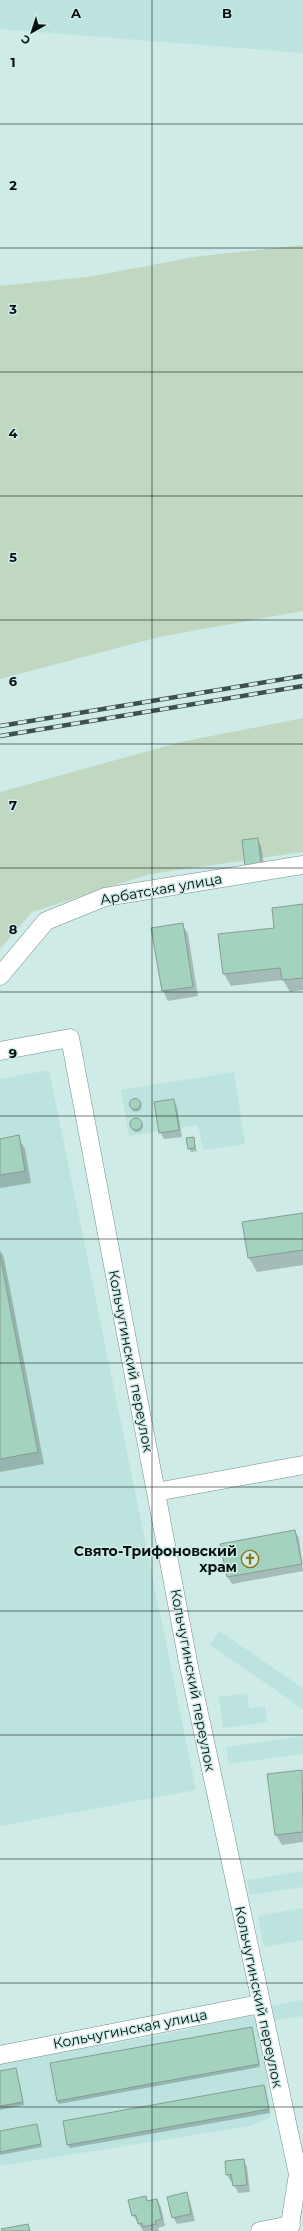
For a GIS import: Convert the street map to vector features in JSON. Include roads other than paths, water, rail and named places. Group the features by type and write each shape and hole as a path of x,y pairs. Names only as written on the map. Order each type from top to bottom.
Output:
{"street":[{"name":"Арбатская улица","path":"0,976 46,920 105,897 303,865"},
{"name":"Кольчугинский переулок","path":"0,1051 70,1038 189,1667 260,2004 298,2174 290,2228"},
{"path":"156,1492 303,1465"},
{"name":"Кольчугинская улица","path":"0,2055 260,2004"},
{"path":"260,2231 290,2228"}],"railway":[{"path":"0,726 303,676"},
{"path":"0,736 303,686"}],"place":[{"name":"Свято-Трифоновский храм","path":"250,1559"}]}
